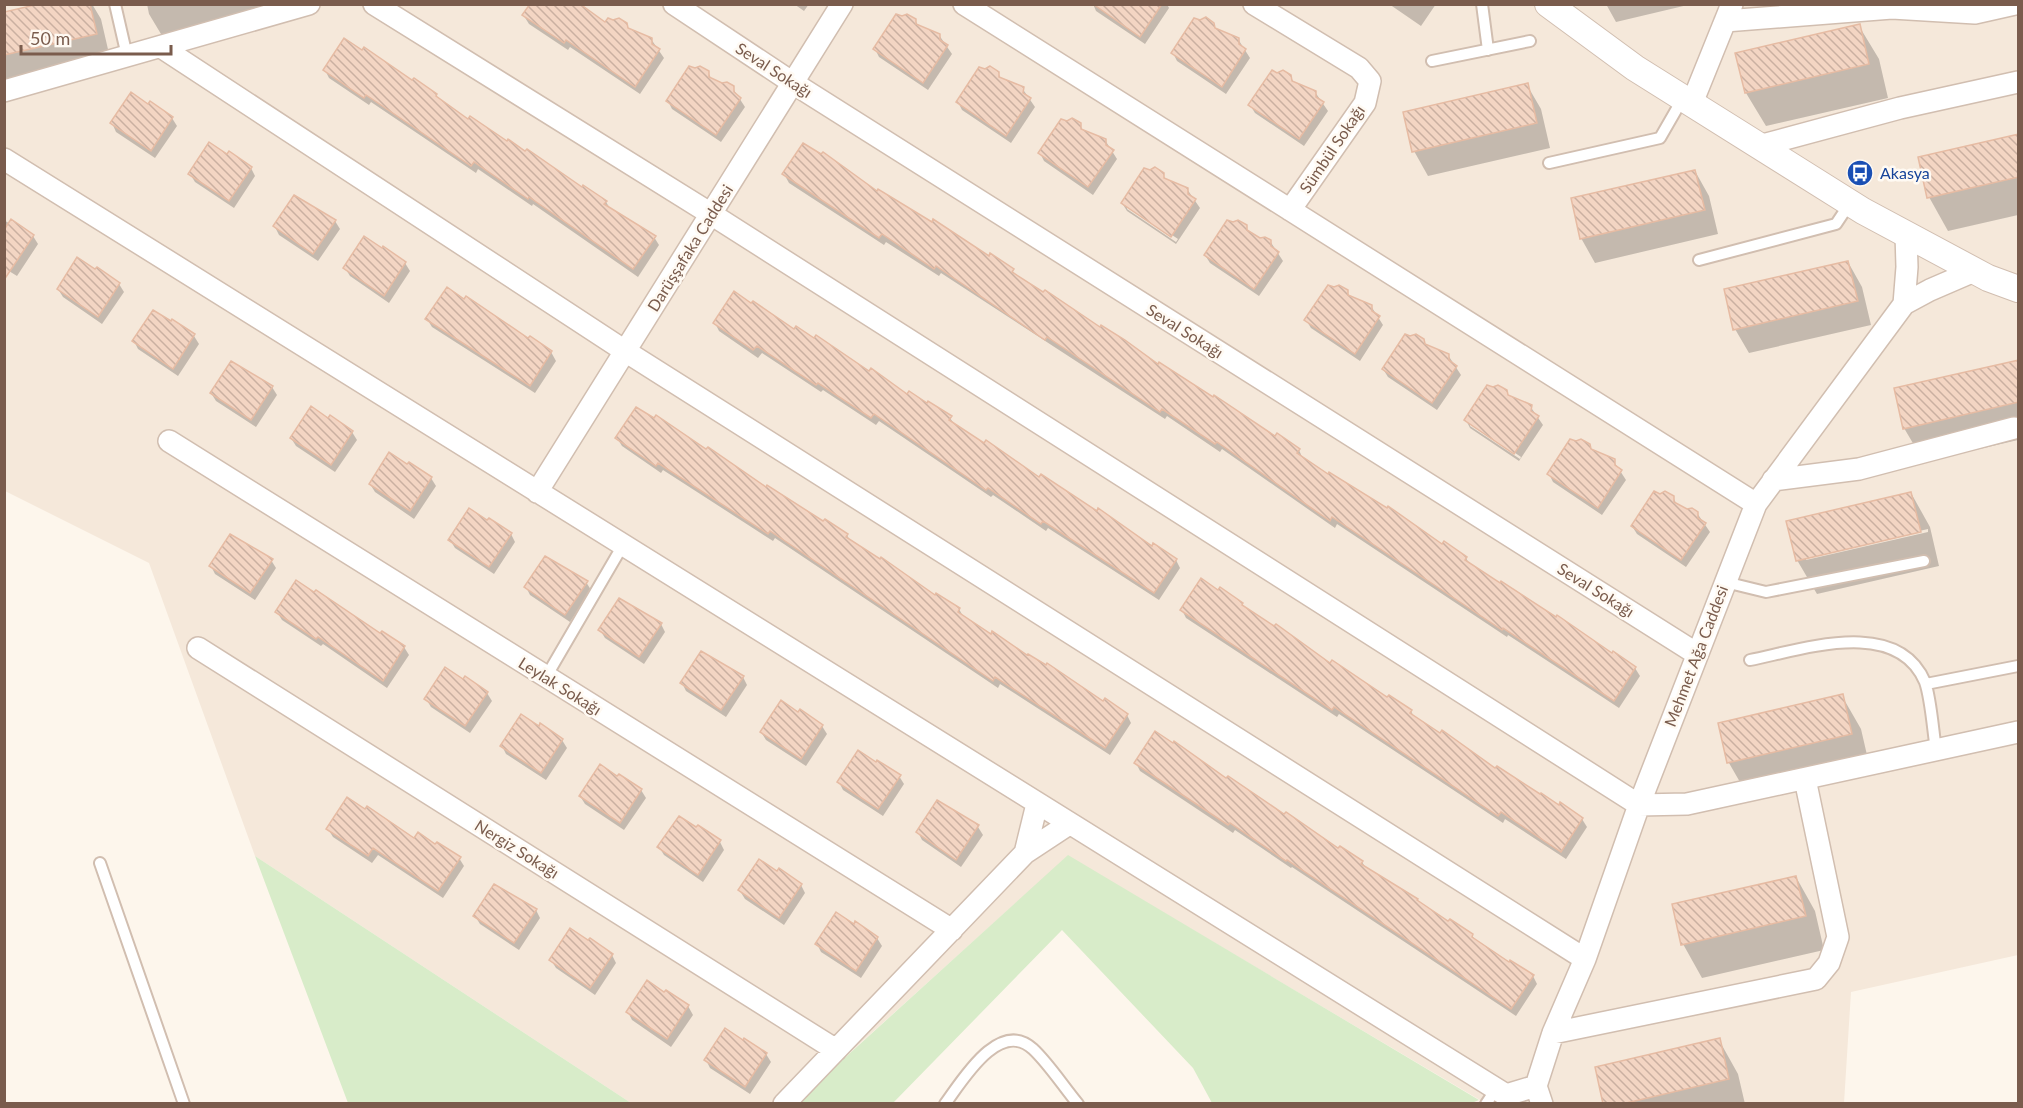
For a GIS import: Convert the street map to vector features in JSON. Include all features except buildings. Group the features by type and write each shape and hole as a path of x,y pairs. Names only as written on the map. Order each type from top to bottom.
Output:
{"street":[{"path":"4,91 309,4"},
{"path":"374,4 711,214 1639,805 1687,804 2019,732"},
{"name":"Seval Sokağı","path":"674,4 793,83 1697,654"},
{"name":"Darüşşafaka Caddesi","path":"537,492 842,4"},
{"path":"964,4 1756,504"},
{"name":"Sümbül Sokağı","path":"1254,4 1359,68 1370,81 1365,103 1290,210"},
{"path":"1548,4 1635,68 1850,203 1974,271 2019,289"},
{"path":"1687,100 1729,13 1892,8 1975,13 2015,4"},
{"path":"161,47 625,351 1585,959"},
{"path":"1759,146 1900,108 2019,82"},
{"path":"4,159 1069,824 1496,1096"},
{"path":"1904,304 1907,267 1906,234"},
{"name":"Mehmet Ağa Caddesi","path":"1496,1096 1539,1095 1553,1033 1585,959 1639,805 1756,504 1904,304 1974,271"},
{"path":"1773,480 1858,469 2014,428"},
{"name":"Leylak Sokağı","path":"169,441 952,930"},
{"name":"Nergiz Sokağı","path":"198,648 836,1050"},
{"path":"1553,1033 1816,978 1829,963 1838,937 1805,778"},
{"path":"1024,853 1037,804"},
{"path":"784,1104 1024,853 1069,824"}],"lane":[{"path":"115,4 127,56"},
{"path":"1482,4 1488,50"},
{"path":"1432,62 1530,41"},
{"path":"1549,163 1660,138 1687,100"},
{"path":"1699,260 1836,224 1850,203"},
{"path":"546,677 624,545"},
{"path":"1725,582 1766,592 1924,561"},
{"path":"1750,660 1843,642 1871,643 1895,650 1913,664 1926,684 1936,750"},
{"path":"1926,684 2019,666"},
{"path":"100,863 184,1104"},
{"path":"945,1104 992,1047 1010,1040 1033,1048 1078,1104"}],"shaded area":[{"path":"4,5 2018,5 2018,955 1851,992 1844,1103 1485,1103 1068,856 794,1103 631,1103 255,856 149,563 5,491"}],"green space":[{"path":"1068,855 1479,1100 1469,1104 1212,1103 1193,1068 1062,930 893,1103 794,1104"},
{"path":"255,856 631,1103 348,1103"}],"place":[{"name":"Akasya","path":"1860,173"}]}
